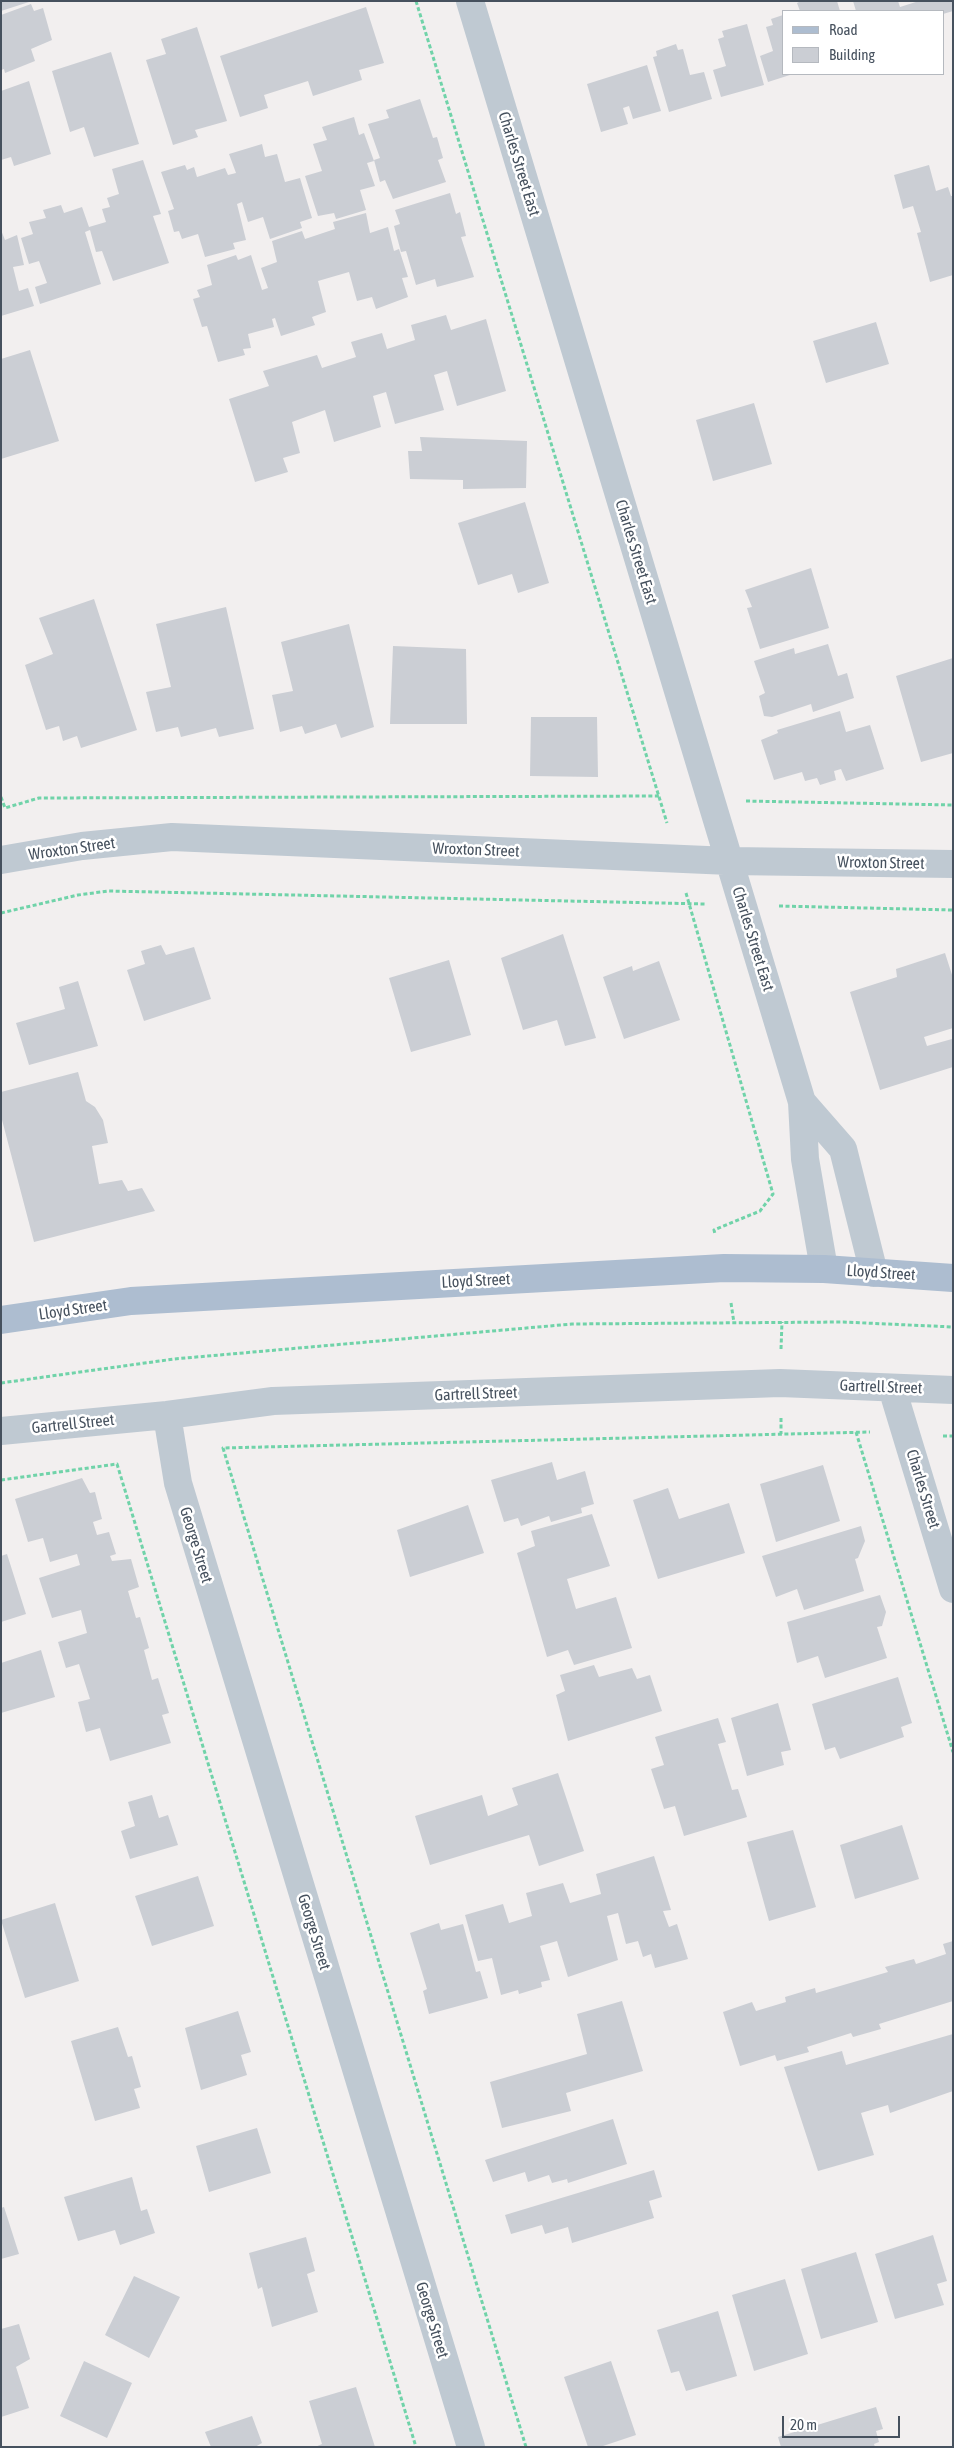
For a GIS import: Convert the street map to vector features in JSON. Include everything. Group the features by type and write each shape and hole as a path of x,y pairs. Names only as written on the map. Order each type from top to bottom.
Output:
{"main road":[{"name":"Lloyd Street","path":"1,1320 132,1301 724,1268 824,1270 953,1278"}],"street":[{"name":"Charles Street East","path":"470,1 802,1102 805,1159 824,1270"},
{"name":"Wroxton Street","path":"1,860 82,846 172,837 730,861 953,864"},
{"name":"Charles Street East","path":"802,1102 843,1150 874,1273"},
{"name":"Gartrell Street","path":"1,1431 167,1415 273,1401 780,1383 953,1390"},
{"name":"Charles Street","path":"892,1388 953,1589"},
{"name":"George Street","path":"167,1415 178,1483 471,2447"}],"path":[{"path":"416,1 667,823"},
{"path":"1,797 5,808 39,798 659,796"},
{"path":"743,801 953,805"},
{"path":"676,859 773,1194 760,1211 714,1230 724,1268"},
{"path":"1,913 78,895 108,891 710,904"},
{"path":"779,906 953,910"},
{"path":"1,1382 174,1358 572,1324 843,1322 953,1327"},
{"path":"856,1432 953,1752"},
{"path":"526,2447 223,1448 856,1432 953,1436"},
{"path":"1,1480 117,1464 416,2447"}],"building":[{"path":"1,1 29,1 29,2 1,11"},
{"path":"801,1 837,1 840,10 800,10 797,3"},
{"path":"853,1 898,1 900,7 919,1 953,1 953,11 944,14 944,10 856,10"},
{"path":"31,4 34,11 43,8 52,40 31,49 35,61 5,73 4,69 1,70 1,15"},
{"path":"366,7 384,63 359,70 362,80 313,96 308,81 264,95 268,108 240,117 220,56"},
{"path":"782,15 782,75 790,75 768,82 760,56 773,51 766,27 773,25 771,19"},
{"path":"747,24 764,85 721,97 713,70 726,66 718,39 724,37 722,31"},
{"path":"197,27 227,121 195,130 198,137 173,145 146,60 166,54 161,39"},
{"path":"676,44 678,50 683,49 690,75 704,72 712,99 669,112 653,57 657,56 656,51"},
{"path":"111,52 139,144 94,157 84,127 70,132 52,71"},
{"path":"647,65 661,111 633,119 629,106 623,108 628,124 601,132 587,84"},
{"path":"29,81 51,154 14,166 11,157 1,160 1,91"},
{"path":"420,99 433,138 437,137 443,158 438,160 446,182 393,199 385,180 380,182 374,160 380,158 368,124 389,118 386,110"},
{"path":"354,117 359,135 364,133 374,161 367,163 375,186 360,190 366,210 336,219 334,213 318,216 305,176 322,171 313,144 327,140 322,127"},
{"path":"262,144 265,157 277,154 285,182 300,178 312,218 300,222 302,228 270,239 263,217 248,222 242,202 237,204 246,240 233,243 235,249 205,257 198,234 182,239 179,231 174,232 168,211 174,209 161,172 185,165 187,170 194,167 197,177 225,168 228,175 236,173 229,154"},
{"path":"143,160 161,214 153,216 169,263 113,281 102,251 96,252 90,230 85,232 101,284 40,304 35,287 47,283 39,261 29,264 21,238 33,234 29,222 46,218 43,210 61,205 64,213 82,207 89,227 106,222 102,209 110,207 107,198 119,194 112,169"},
{"path":"929,165 936,191 948,187 951,196 953,196 953,275 930,282 917,233 921,232 913,206 903,209 894,175"},
{"path":"450,193 456,214 460,212 466,236 461,237 474,277 437,287 435,279 416,285 406,251 401,252 394,226 400,224 395,210"},
{"path":"366,213 370,233 388,227 394,251 399,249 408,277 402,278 408,297 376,309 372,297 357,301 349,272 318,281 326,312 312,317 315,325 281,336 275,318 272,319 274,327 248,334 251,348 243,349 245,355 218,362 207,326 202,327 193,299 200,297 197,290 212,285 207,265 236,255 238,260 251,255 262,290 268,288 261,268 277,262 272,241 302,231 305,239 335,229 333,222"},
{"path":"1,230 5,240 17,235 24,265 13,267 19,291 28,288 34,306 1,316"},
{"path":"446,315 451,330 486,319 506,391 457,406 447,371 434,375 444,410 395,424 386,392 373,396 381,427 334,442 325,410 292,422 300,453 283,458 288,472 255,482 229,399 269,386 263,371 317,355 322,368 356,357 351,342 382,333 387,349 415,340 411,325"},
{"path":"876,322 889,364 826,383 813,341"},
{"path":"30,350 59,441 1,459 1,359"},
{"path":"754,403 772,464 713,481 696,420"},
{"path":"420,437 527,441 526,488 463,489 463,480 410,479 408,451 422,451"},
{"path":"525,502 549,583 518,593 512,574 478,585 458,523"},
{"path":"811,568 829,628 760,649 747,608 752,607 745,590"},
{"path":"94,599 137,730 81,748 77,736 63,741 59,726 46,730 25,665 53,654 39,618"},
{"path":"226,607 254,729 219,737 216,728 181,737 178,727 156,732 146,692 171,687 156,624"},
{"path":"349,624 374,727 341,738 336,724 305,734 302,726 280,732 272,695 293,691 281,642"},
{"path":"828,644 838,676 847,673 854,698 813,712 811,704 772,717 764,716 759,696 765,693 754,661 794,648 795,654"},
{"path":"393,646 466,649 467,724 390,724"},
{"path":"953,658 953,753 921,762 896,676"},
{"path":"840,711 846,732 870,725 884,769 846,781 841,769 834,771 836,780 820,785 817,778 805,781 802,772 774,780 761,740 778,733 777,730"},
{"path":"531,717 597,717 598,777 530,776"},
{"path":"563,934 596,1038 565,1046 557,1020 523,1030 501,958"},
{"path":"161,945 166,955 194,947 211,999 144,1021 127,970 145,964 141,951"},
{"path":"945,953 953,978 953,1028 924,1037 927,1046 952,1039 953,1067 880,1090 850,992 897,977 896,969"},
{"path":"449,960 471,1035 411,1052 389,978"},
{"path":"659,961 680,1020 624,1039 603,977 632,966 633,971"},
{"path":"78,981 98,1046 29,1065 16,1023 65,1009 59,987"},
{"path":"78,1072 86,1101 95,1107 103,1120 108,1143 92,1146 99,1184 122,1180 128,1191 142,1188 155,1211 34,1242 1,1116 1,1092"},
{"path":"552,1462 557,1480 585,1471 594,1504 581,1508 582,1513 551,1522 549,1516 521,1526 518,1518 504,1522 491,1480"},
{"path":"823,1465 840,1521 776,1542 760,1484"},
{"path":"82,1478 90,1493 95,1492 102,1519 93,1522 97,1535 109,1532 116,1554 110,1556 112,1561 131,1559 139,1587 128,1591 136,1618 140,1617 149,1648 144,1650 152,1680 158,1678 169,1713 162,1715 171,1743 110,1761 100,1728 86,1732 78,1702 90,1699 79,1664 66,1668 58,1642 87,1633 81,1610 52,1618 39,1578 80,1565 77,1554 50,1562 43,1538 28,1542 15,1499"},
{"path":"668,1488 679,1519 729,1503 745,1553 658,1579 633,1500"},
{"path":"468,1505 484,1553 410,1577 397,1530"},
{"path":"592,1514 610,1566 567,1579 576,1609 616,1597 632,1648 574,1665 568,1650 547,1657 517,1553 535,1546 531,1531"},
{"path":"861,1526 865,1541 858,1558 855,1559 864,1591 804,1610 797,1589 776,1597 762,1556"},
{"path":"7,1554 26,1614 1,1622 1,1556"},
{"path":"880,1595 886,1612 882,1626 877,1627 887,1658 825,1678 818,1656 797,1663 787,1622"},
{"path":"41,1650 55,1697 1,1713 1,1663"},
{"path":"594,1665 599,1677 632,1668 637,1679 650,1675 662,1711 568,1741 556,1695 565,1691 560,1675"},
{"path":"898,1677 912,1723 901,1727 904,1737 840,1759 835,1747 825,1750 812,1704"},
{"path":"778,1703 791,1750 781,1752 784,1765 747,1776 731,1718"},
{"path":"718,1718 726,1742 718,1744 732,1790 738,1789 747,1817 684,1836 675,1806 664,1809 651,1769 664,1765 655,1737"},
{"path":"558,1773 584,1851 539,1866 529,1835 430,1865 415,1816 482,1795 488,1816 518,1805 512,1788"},
{"path":"152,1795 159,1818 168,1815 178,1845 130,1859 121,1831 135,1826 128,1802"},
{"path":"902,1825 919,1879 855,1899 840,1845"},
{"path":"793,1830 816,1907 769,1921 747,1842"},
{"path":"654,1856 671,1910 663,1911 669,1927 677,1924 688,1959 655,1968 651,1954 643,1957 638,1941 626,1944 618,1913 607,1916 618,1960 568,1977 557,1941 540,1946 550,1980 541,1982 542,1987 519,1994 518,1990 501,1995 492,1958 478,1961 465,1915 503,1904 509,1923 532,1916 526,1893 563,1883 570,1903 601,1894 596,1874"},
{"path":"198,1876 214,1926 152,1946 135,1896"},
{"path":"55,1903 79,1981 25,1998 1,1920"},
{"path":"439,1923 441,1930 463,1924 476,1972 480,1971 488,1998 429,2014 423,1991 427,1989 410,1933"},
{"path":"953,1941 953,2001 879,2024 881,2029 853,2037 851,2033 807,2047 809,2052 777,2061 775,2055 740,2066 723,2012 752,2002 756,2011 786,2002 785,1997 815,1988 816,1993 888,1972 885,1967 914,1959 916,1964 946,1954 943,1944"},
{"path":"622,2001 643,2071 566,2093 571,2111 502,2128 490,2082 587,2054 577,2014"},
{"path":"238,2011 251,2052 241,2055 247,2075 201,2090 185,2028"},
{"path":"118,2027 128,2057 132,2056 141,2087 134,2089 140,2108 95,2121 71,2041"},
{"path":"953,2034 953,2091 890,2113 888,2105 861,2113 874,2155 818,2171 784,2067 842,2051 846,2065"},
{"path":"613,2119 627,2164 568,2183 567,2179 552,2183 549,2175 528,2182 525,2172 493,2182 485,2160"},
{"path":"257,2128 271,2173 209,2192 196,2146"},
{"path":"654,2170 662,2197 649,2201 654,2218 572,2243 568,2227 545,2234 542,2225 511,2234 505,2215"},
{"path":"132,2177 141,2211 147,2209 155,2233 120,2245 115,2230 78,2241 64,2197"},
{"path":"4,2207 19,2254 1,2259 1,2208"},
{"path":"933,2235 947,2281 937,2284 944,2305 895,2319 875,2254"},
{"path":"306,2237 315,2271 307,2274 318,2312 272,2327 262,2287 258,2289 249,2253"},
{"path":"856,2252 878,2322 821,2339 801,2269"},
{"path":"134,2276 180,2297 149,2358 105,2335"},
{"path":"785,2279 808,2354 754,2371 732,2295"},
{"path":"718,2311 737,2376 686,2391 679,2371 671,2373 657,2330"},
{"path":"19,2324 30,2359 16,2367 29,2408 1,2417 1,2329"},
{"path":"84,2361 132,2383 107,2438 60,2416"},
{"path":"611,2361 636,2435 600,2447 588,2447 564,2377"},
{"path":"356,2387 375,2447 315,2447 322,2444 309,2401"},
{"path":"876,2407 883,2429 876,2431 879,2442 874,2444 875,2447 781,2447 778,2437"},
{"path":"252,2416 262,2443 255,2447 211,2447 205,2432"}]}
